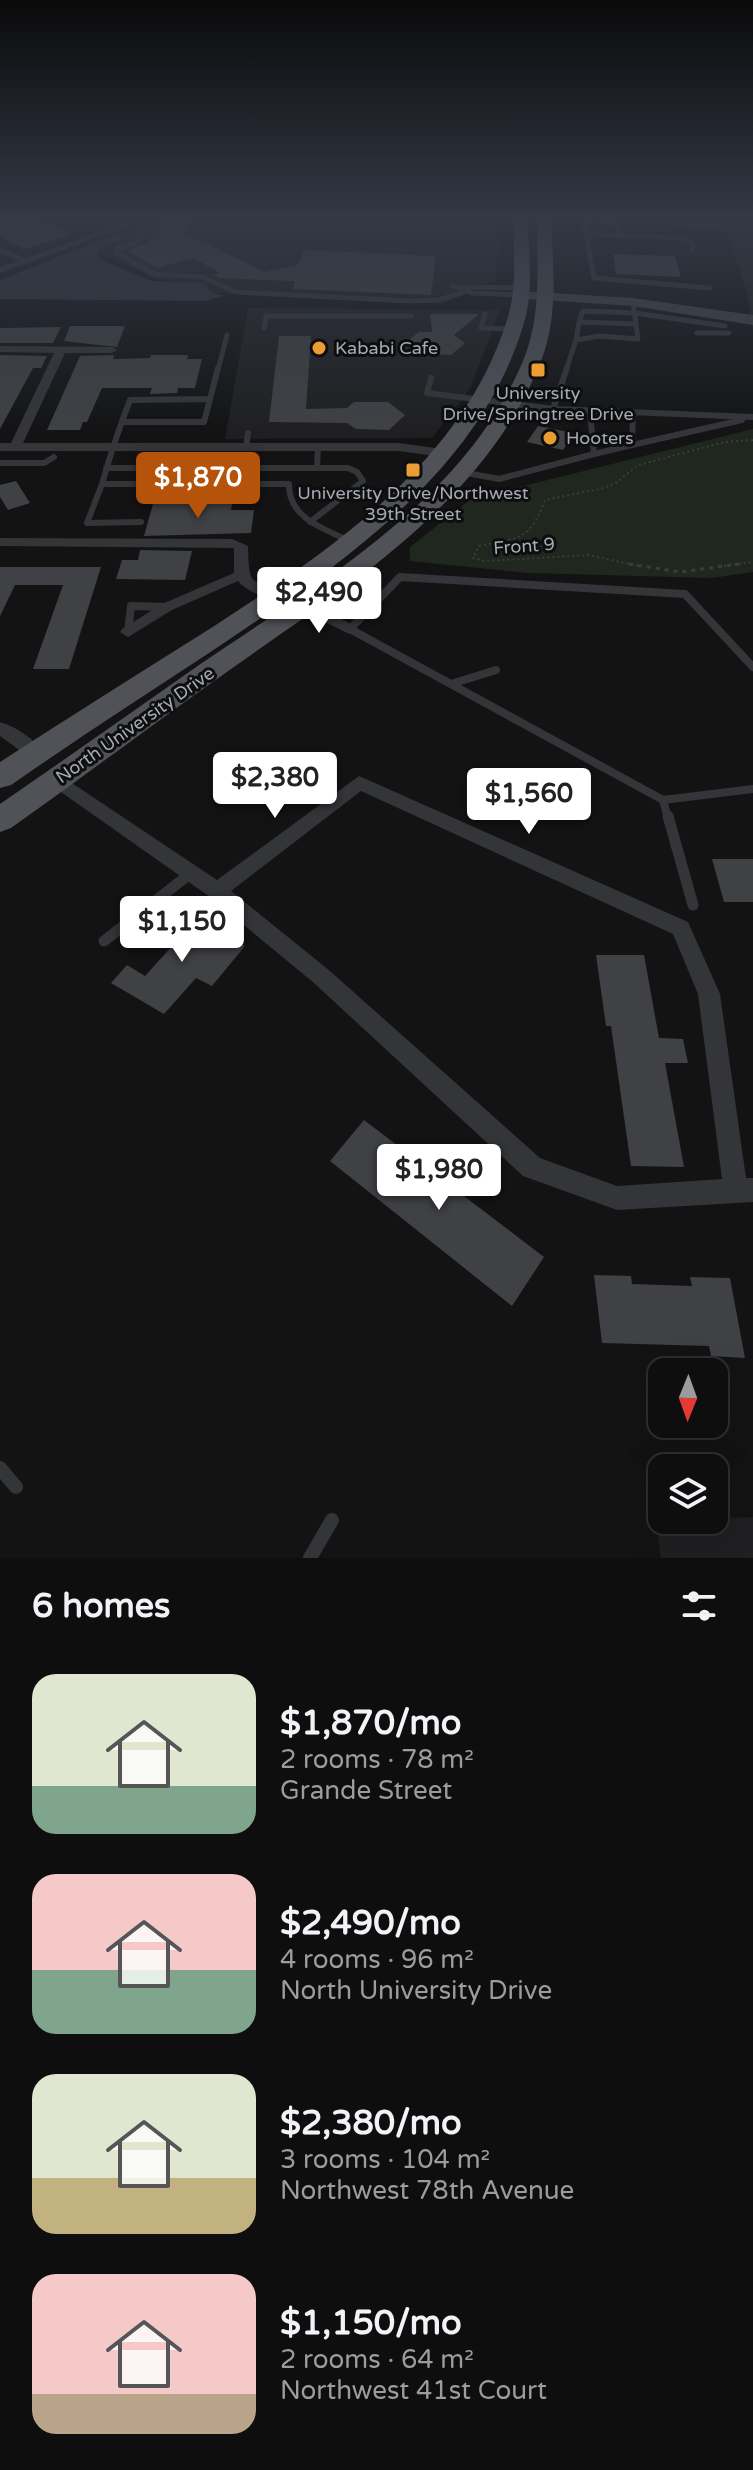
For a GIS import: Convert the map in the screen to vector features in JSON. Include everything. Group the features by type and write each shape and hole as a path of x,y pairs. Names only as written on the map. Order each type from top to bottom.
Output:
{"main road":[{"name":"North University Drive","path":"0,777 269,600 385,512 442,453 482,400 503,359 513,329 519,292"},
{"name":"North University Drive","path":"0,820 309,602 424,511 461,472 510,405 533,359 545,292"},
{"path":"309,602 301,586 321,572 321,563"},
{"path":"255,640 255,631 273,617 269,600"}],"street":[{"path":"519,292 643,295 753,312"},
{"path":"545,292 634,308 753,320"},
{"path":"0,349 112,350"},
{"path":"15,447 61,350"},
{"path":"0,447 112,447 247,440 318,447 399,447 442,453"},
{"path":"0,542 232,543 241,546 241,575 269,600"},
{"path":"128,632 167,607 241,575"},
{"path":"309,602 350,629"},
{"path":"0,728 35,753"},
{"path":"57,780 217,891 322,977 532,1167 617,1198 744,1191 709,994 681,928 359,783 217,891"}],"lane":[{"path":"231,290 410,301 439,300 464,292 519,292"},
{"path":"460,290 464,292"},
{"path":"494,290 519,292"},
{"path":"576,340 600,336 638,339 634,308"},
{"path":"553,409 583,311 634,308 725,326"},
{"path":"485,314 481,328 513,329"},
{"path":"264,328 266,316 411,316"},
{"path":"579,322 636,324"},
{"path":"697,333 729,333"},
{"path":"122,422 204,422 227,335"},
{"path":"431,378 427,393 510,405 590,412 753,417"},
{"path":"141,522 87,523 130,400 210,399"},
{"path":"590,412 594,454"},
{"path":"632,445 633,412"},
{"path":"461,472 499,479 753,417"},
{"path":"317,468 318,447"},
{"path":"0,463 44,463 54,457"},
{"path":"106,468 348,468 357,472 363,481 310,522"},
{"path":"102,484 289,484 287,491 300,517 350,541"},
{"path":"753,666 685,594 400,577 350,629 663,800 753,789"},
{"path":"451,684 496,670"},
{"path":"663,800 693,905"},
{"path":"104,941 191,873"},
{"path":"0,1468 16,1487"},
{"path":"310,1558 332,1520"}],"path":[{"name":"Front 9","path":"753,440 725,442 647,463 604,488 545,500 535,527 517,538 479,546 473,558 486,561 589,555 680,572 753,562"}],"shaded area":[{"path":"0,290 210,290 224,296 204,301 0,299"},
{"path":"210,290 474,290 442,304 213,293"},
{"path":"746,290 753,290 753,330"},
{"path":"248,308 500,310 470,389 432,438 225,439"},
{"path":"753,429 753,572 712,578 528,573 410,561 410,547 471,499"},
{"path":"753,1517 753,1558 661,1558 658,1534 728,1534 728,1518"}],"building":[{"path":"309,290 432,290 431,295"},
{"path":"430,314 479,314 454,335 465,343 451,355 421,354 404,343 419,332 432,332"},
{"path":"70,326 125,326 117,347 64,341"},
{"path":"61,327 53,343 0,343 0,328"},
{"path":"279,336 311,336 306,409 347,408 354,402 388,402 405,415 389,430 356,429 347,423 269,422"},
{"path":"0,355 47,356 41,368 33,368 0,429"},
{"path":"114,355 113,359 188,355 187,359 202,359 195,388 178,388 177,393 150,394 152,388 102,388 87,422 83,422 80,430 47,430 80,356"},
{"name":"Hooters","path":"538,426 574,433 563,450 527,442"},
{"path":"16,481 30,503 8,510 0,497 0,485"},
{"path":"153,504 232,504 231,510 254,510 251,533 144,536"},
{"path":"140,550 192,551 185,580 116,579 122,560 138,560"},
{"path":"0,567 101,567 69,669 33,669 63,585 15,585 0,616"},
{"path":"712,859 753,859 753,902 724,902"},
{"path":"186,913 245,946 212,986 196,978 164,1014 111,983 127,965 145,976 173,945 163,939"},
{"path":"596,955 644,955 659,1038 683,1039 688,1063 665,1063 684,1167 631,1166 611,1026 606,1026"},
{"path":"364,1120 544,1257 512,1306 330,1161"},
{"path":"594,1275 631,1276 632,1284 692,1286 690,1277 730,1278 745,1358 711,1356 709,1346 602,1343"}],"place":[{"name":"Kababi Cafe","path":"319,348"},
{"name":"University Drive/Springtree Drive","path":"538,370"},
{"name":"Hooters","path":"550,438"},
{"name":"University Drive/Northwest 39th Street","path":"413,470"}]}
